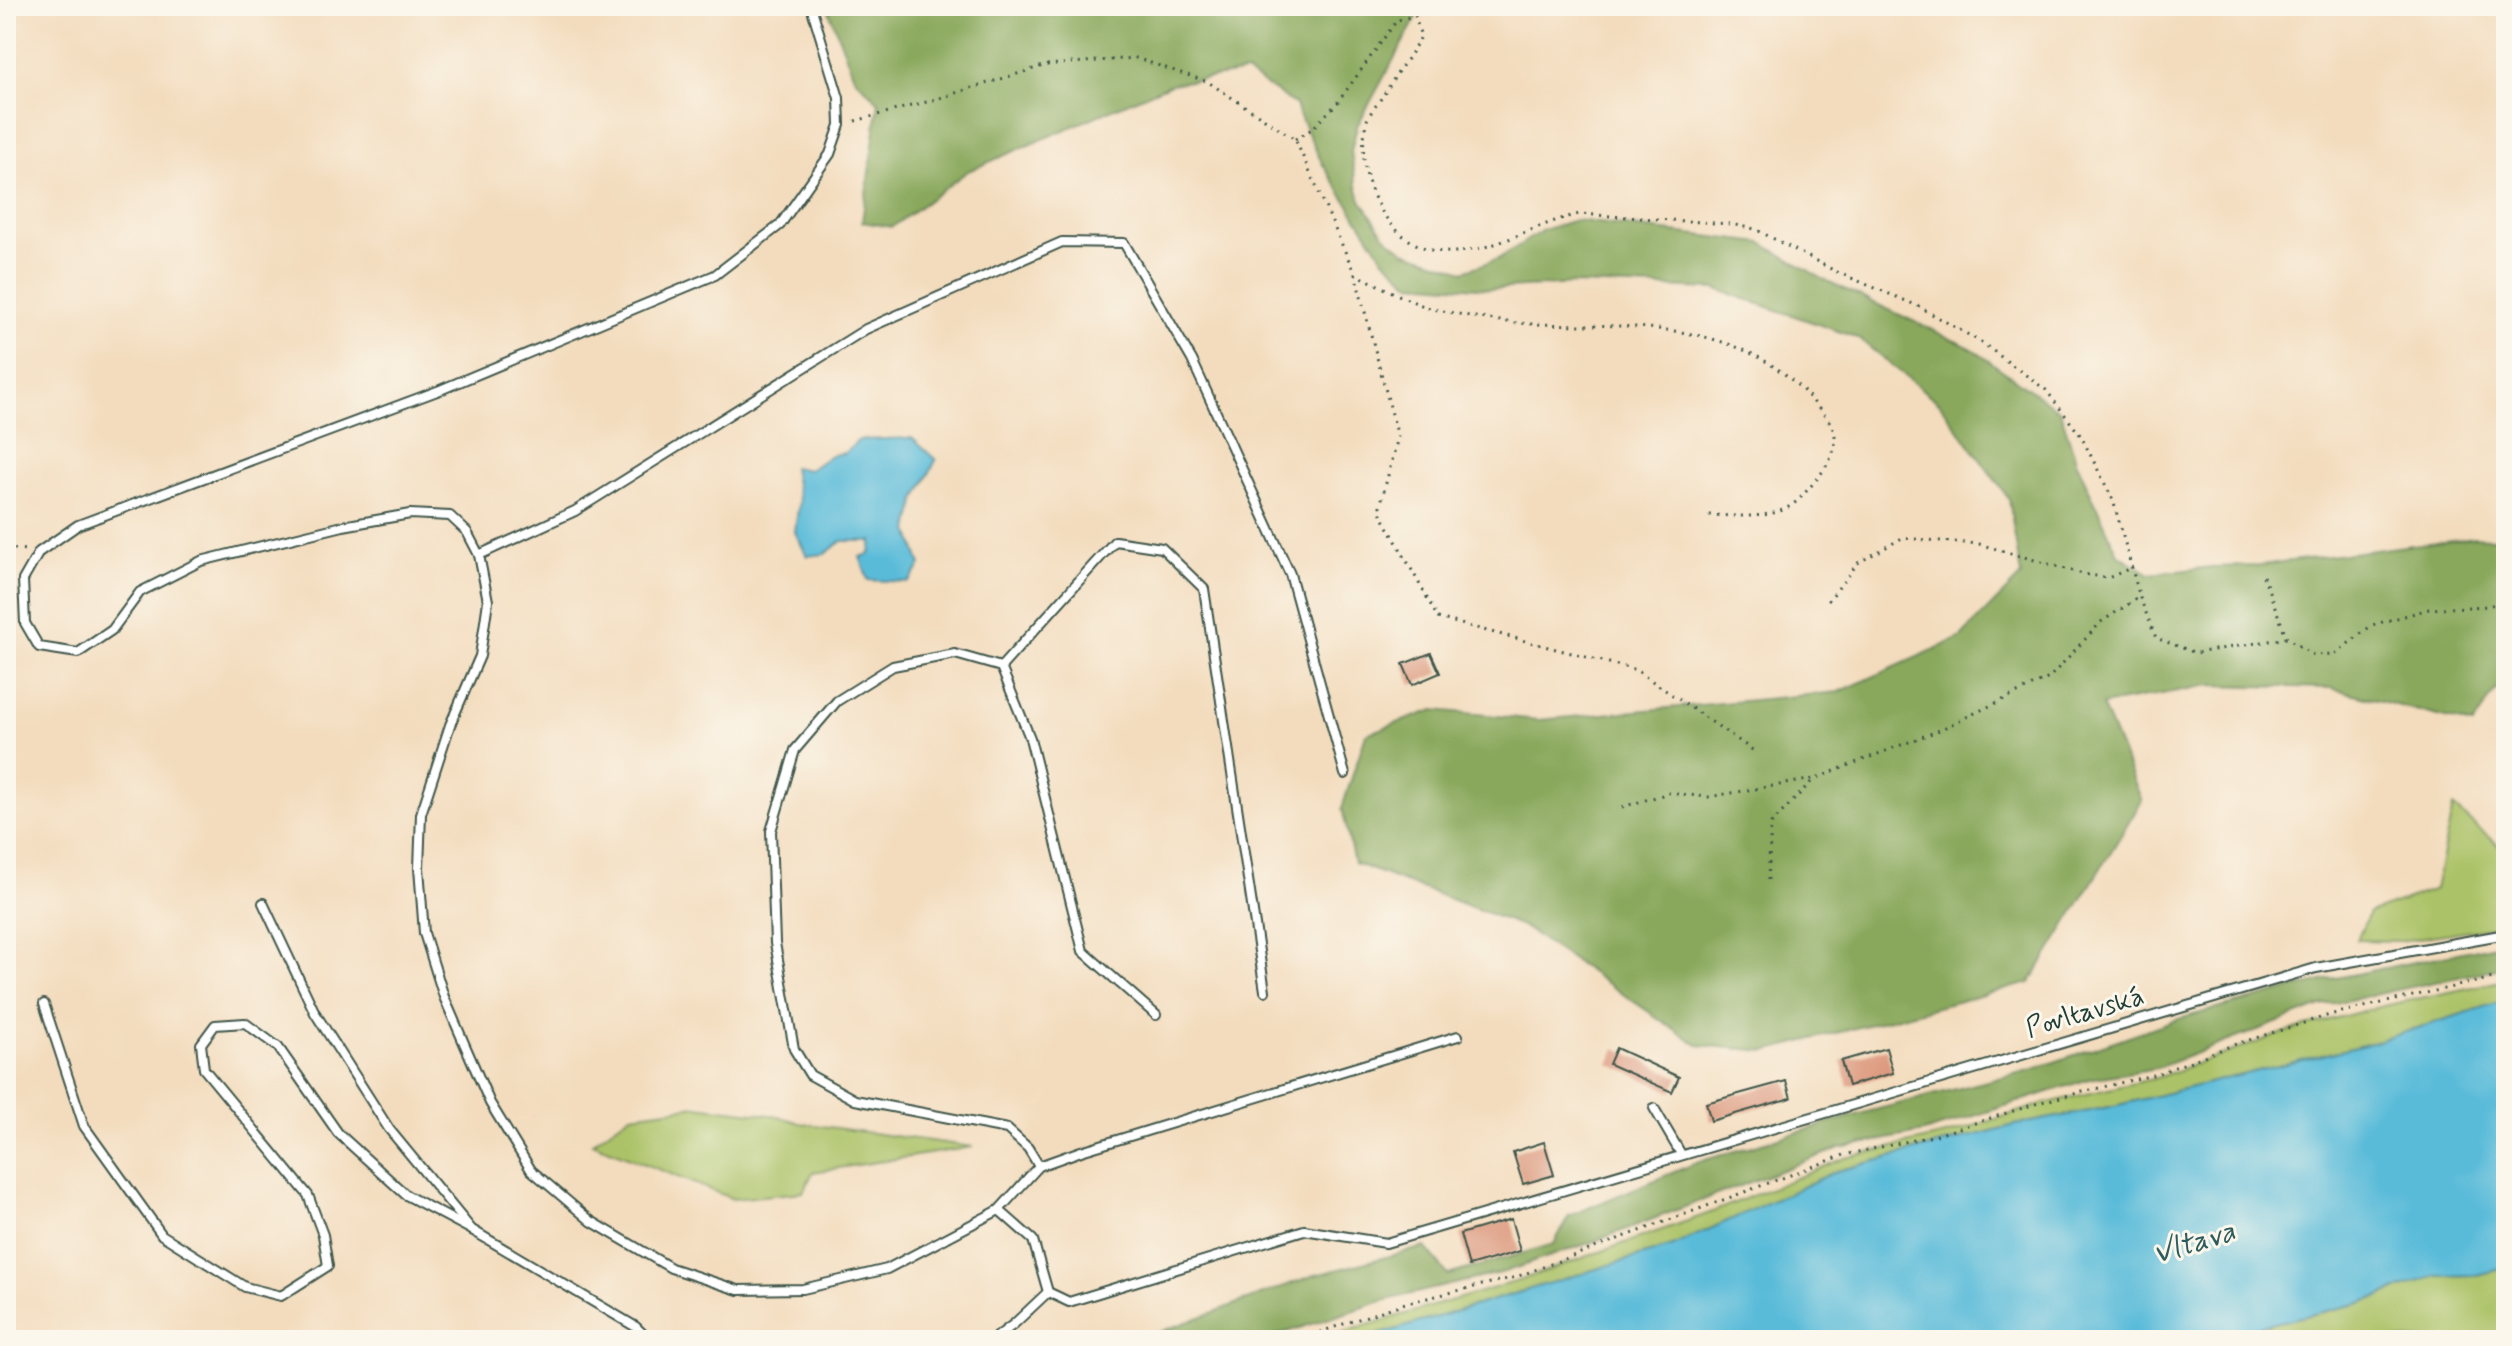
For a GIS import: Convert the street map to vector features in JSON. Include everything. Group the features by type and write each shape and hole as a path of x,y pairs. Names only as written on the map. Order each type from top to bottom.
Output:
{"lane":[{"path":"811,6 839,98 840,125 830,154 780,225 715,275 440,390 78,525 39,552 23,580 25,623 39,647 78,653 112,630 140,592 201,561 343,526 410,514 450,516 467,532 479,555 488,601 480,656 450,725 421,814 419,868 424,933 444,997 490,1103 531,1170 591,1221 671,1268 738,1290 803,1289 887,1269 999,1210 1039,1166 1458,1036"},
{"path":"479,555 575,511 866,329 1062,242 1124,243 1192,360 1290,574 1345,774"},
{"path":"1001,667 1115,541 1162,548 1204,589 1265,991"},
{"path":"1001,667 955,654 893,666 837,701 795,750 771,831 775,943 794,1049 810,1075 855,1100 1007,1129 1028,1148 1039,1166"},
{"path":"1001,667 1030,738 1083,951 1156,1015"},
{"path":"263,903 315,1013 364,1091 389,1129 472,1230"},
{"name":"Povltavská","path":"1048,1292 1069,1302 1304,1230 1386,1243 2316,968 2506,934"},
{"path":"44,1004 84,1126 162,1235 245,1287 281,1296 328,1266 323,1235 308,1195 204,1069 201,1044 215,1025 245,1023 278,1047 338,1133 406,1195 472,1230 636,1327 649,1340"},
{"path":"1654,1108 1681,1154"},
{"path":"993,1340 1048,1292 1033,1240 999,1210"}],"path":[{"path":"1295,139 1312,129 1338,102 1397,20 1415,16 1421,37 1366,122 1362,156 1371,195 1388,221 1403,235 1428,249 1445,252 1487,247 1557,219 1580,214 1730,224 1755,229 1837,272 1918,306 1981,342 2046,390 2081,436 2113,500 2140,598 2156,638 2196,653 2287,638"},
{"path":"840,125 1046,65 1136,58 1208,82 1295,139 1355,274 1398,437 1379,510 1438,618 1636,670 1754,751"},
{"path":"1355,274 1435,310 1530,324 1615,324 1682,330 1728,343 1774,367 1807,394 1833,427 1834,444 1828,464 1799,500 1769,515 1705,515"},
{"path":"1828,601 1858,563 1902,538 1979,544 2083,574 2108,578 2133,567"},
{"path":"2263,576 2287,638 2313,655 2335,654 2372,625 2429,609 2488,606 2506,601"},
{"path":"1622,807 1669,793 1708,797 1814,779 1937,731 2049,678 2101,622 2140,598"},
{"path":"1768,880 1771,824 1814,779"},
{"path":"1297,1340 1402,1304 1516,1277 1844,1155 1937,1135 2045,1101 2157,1074 2233,1045 2333,1014 2506,975"}],"green space":[{"path":"827,6 1423,6 1357,126 1351,151 1361,200 1385,236 1404,251 1464,271 1498,259 1543,230 1575,220 1762,243 1823,279 1971,348 2060,411 2077,463 2118,554 2150,574 2253,566 2474,537 2506,539 2506,674 2473,725 2331,688 2210,685 2102,705 2142,801 2030,983 1766,1051 1698,1045 1522,926 1354,863 1342,808 1366,734 1434,710 1539,720 1839,692 1960,638 2021,576 2009,499 1939,403 1858,338 1716,289 1575,284 1491,289 1410,283 1384,259 1323,165 1294,104 1246,72 1171,84 968,171 892,227 862,222 879,102 854,77"},
{"path":"2453,807 2506,852 2506,925 2399,941 2357,940 2369,913 2435,889"},
{"path":"2506,943 2506,967 2321,1006 2157,1068 2089,1079 1924,1132 1840,1148 1595,1241 1504,1272 1386,1300 1259,1340 1138,1340 1312,1276 1425,1247 1448,1275 1554,1244 1569,1216 1698,1162 1863,1113 2034,1069 2178,1019 2322,981"},
{"path":"2506,980 2506,1000 2368,1044 2110,1107 2015,1125 1837,1171 1673,1246 1361,1340 1316,1340 1515,1282 1710,1213 1845,1158 1946,1135 2043,1104 2156,1078 2298,1028"},
{"path":"697,1106 973,1147 813,1172 803,1192 733,1199 592,1143 631,1115"},
{"path":"2506,1268 2506,1340 2201,1340 2361,1303 2435,1276 2476,1275"}],"water":[{"path":"912,438 936,460 916,499 909,530 921,565 909,582 868,580 860,557 870,554 872,541 842,541 825,554 807,556 795,532 799,501 793,467 809,470 831,455 845,453 859,440"},
{"name":"Vltava","path":"2506,1000 2506,1268 2476,1275 2435,1276 2361,1303 2201,1340 1361,1340 1673,1246 1837,1171 2015,1125 2110,1107 2368,1044"}],"building":[{"path":"1431,653 1440,673 1412,685 1403,664"},
{"path":"1616,1048 1679,1077 1672,1092 1609,1064"},
{"path":"1886,1048 1893,1073 1848,1086 1841,1061"},
{"path":"1786,1081 1791,1098 1711,1121 1706,1103"},
{"path":"1544,1142 1554,1175 1523,1184 1513,1152"},
{"path":"1511,1219 1520,1251 1469,1266 1460,1234"}]}
